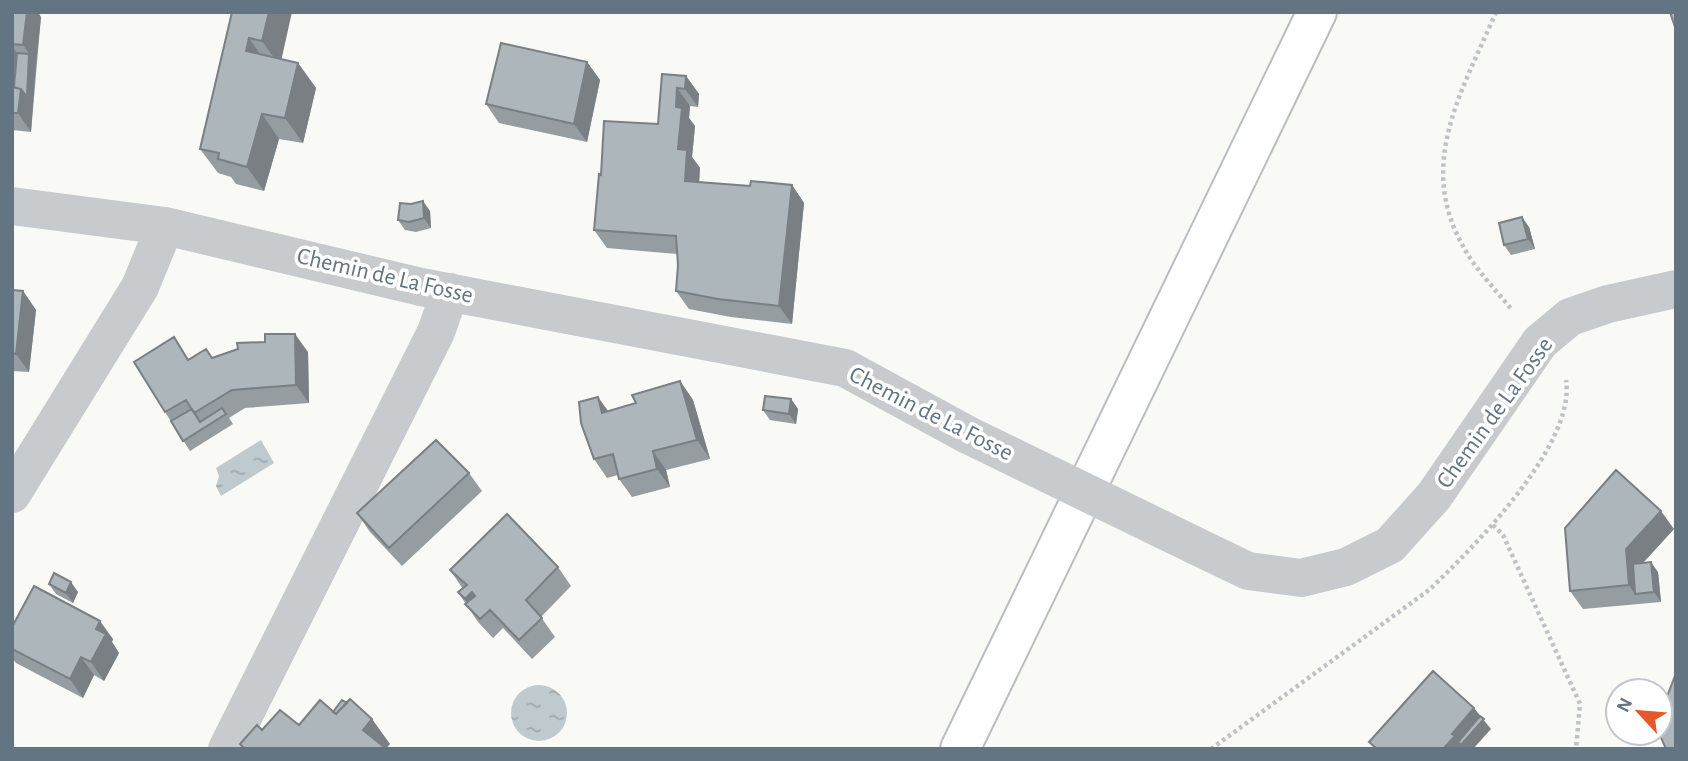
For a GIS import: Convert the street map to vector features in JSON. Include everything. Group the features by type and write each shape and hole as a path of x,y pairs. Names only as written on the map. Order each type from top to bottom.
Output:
{"main road":[{"path":"960,749 1317,12"}],"street":[{"name":"Chemin de La Fosse","path":"12,206 165,226 450,292 845,368 966,434 1248,571 1301,578 1346,567 1390,545 1434,496 1540,342 1570,317 1608,304 1676,289"},
{"path":"12,494 140,287 165,226"},
{"path":"227,749 436,332 450,292"}],"path":[{"path":"1493,525 1503,535 1580,704 1576,749"}],"water":[{"path":"261,440 274,463 221,496 216,486 219,476 216,468"},
{"path":"539,685 550,687 559,693 565,702 565,724 559,733 550,739 539,741 528,739 519,733 513,724 511,713 513,702 519,693 528,687"}],"building":[{"path":"12,12 27,12 23,45 12,44"},
{"path":"232,12 269,12 262,41 249,38 246,51 298,63 285,118 262,114 247,167 218,159 219,153 200,149"},
{"path":"1670,12 1676,12 1676,30"},
{"path":"501,43 587,62 574,124 486,104"},
{"path":"17,53 29,54 27,97 21,89 14,87"},
{"path":"662,74 686,76 685,89 677,88 676,107 682,108 678,149 687,150 685,181 750,186 751,181 792,185 779,306 676,291 676,236 594,230 604,121 658,124"},
{"path":"12,87 21,89 18,113 12,113"},
{"path":"423,201 424,218 409,222 398,220 400,203"},
{"path":"1522,217 1528,239 1504,245 1499,223"},
{"path":"12,290 23,291 16,354 12,353"},
{"path":"265,334 295,334 296,385 232,390 194,413 186,400 165,412 134,362 174,337 188,360 206,349 212,358 238,349 237,343 265,342"},
{"path":"680,381 697,440 653,451 657,469 619,479 613,454 594,459 581,423 579,402 598,397 602,413 636,403 632,395"},
{"path":"765,396 791,399 789,414 763,410"},
{"path":"222,408 226,414 183,441 171,421 192,409 200,422"},
{"path":"436,440 469,473 389,548 357,513"},
{"path":"1616,470 1661,511 1626,549 1629,585 1570,591 1565,528"},
{"path":"507,514 558,567 526,600 542,618 519,640 490,610 480,619 465,604 475,596 472,592 465,599 458,592 467,585 450,570"},
{"path":"1651,562 1654,592 1635,594 1633,564"},
{"path":"54,573 71,582 66,593 49,584"},
{"path":"34,586 100,621 96,629 106,634 91,662 81,657 70,679 12,649 12,627"},
{"path":"1433,671 1474,708 1452,734 1455,736 1443,749 1377,749 1369,742"},
{"path":"1676,673 1676,749 1666,749 1665,747 1674,747"},
{"path":"350,699 372,719 363,730 384,747 383,749 245,749 240,744 257,725 262,730 280,710 299,725 320,700 336,714"},
{"path":"342,700 347,703 336,714 333,712"},
{"path":"1480,716 1484,719 1461,745 1458,742"}]}
